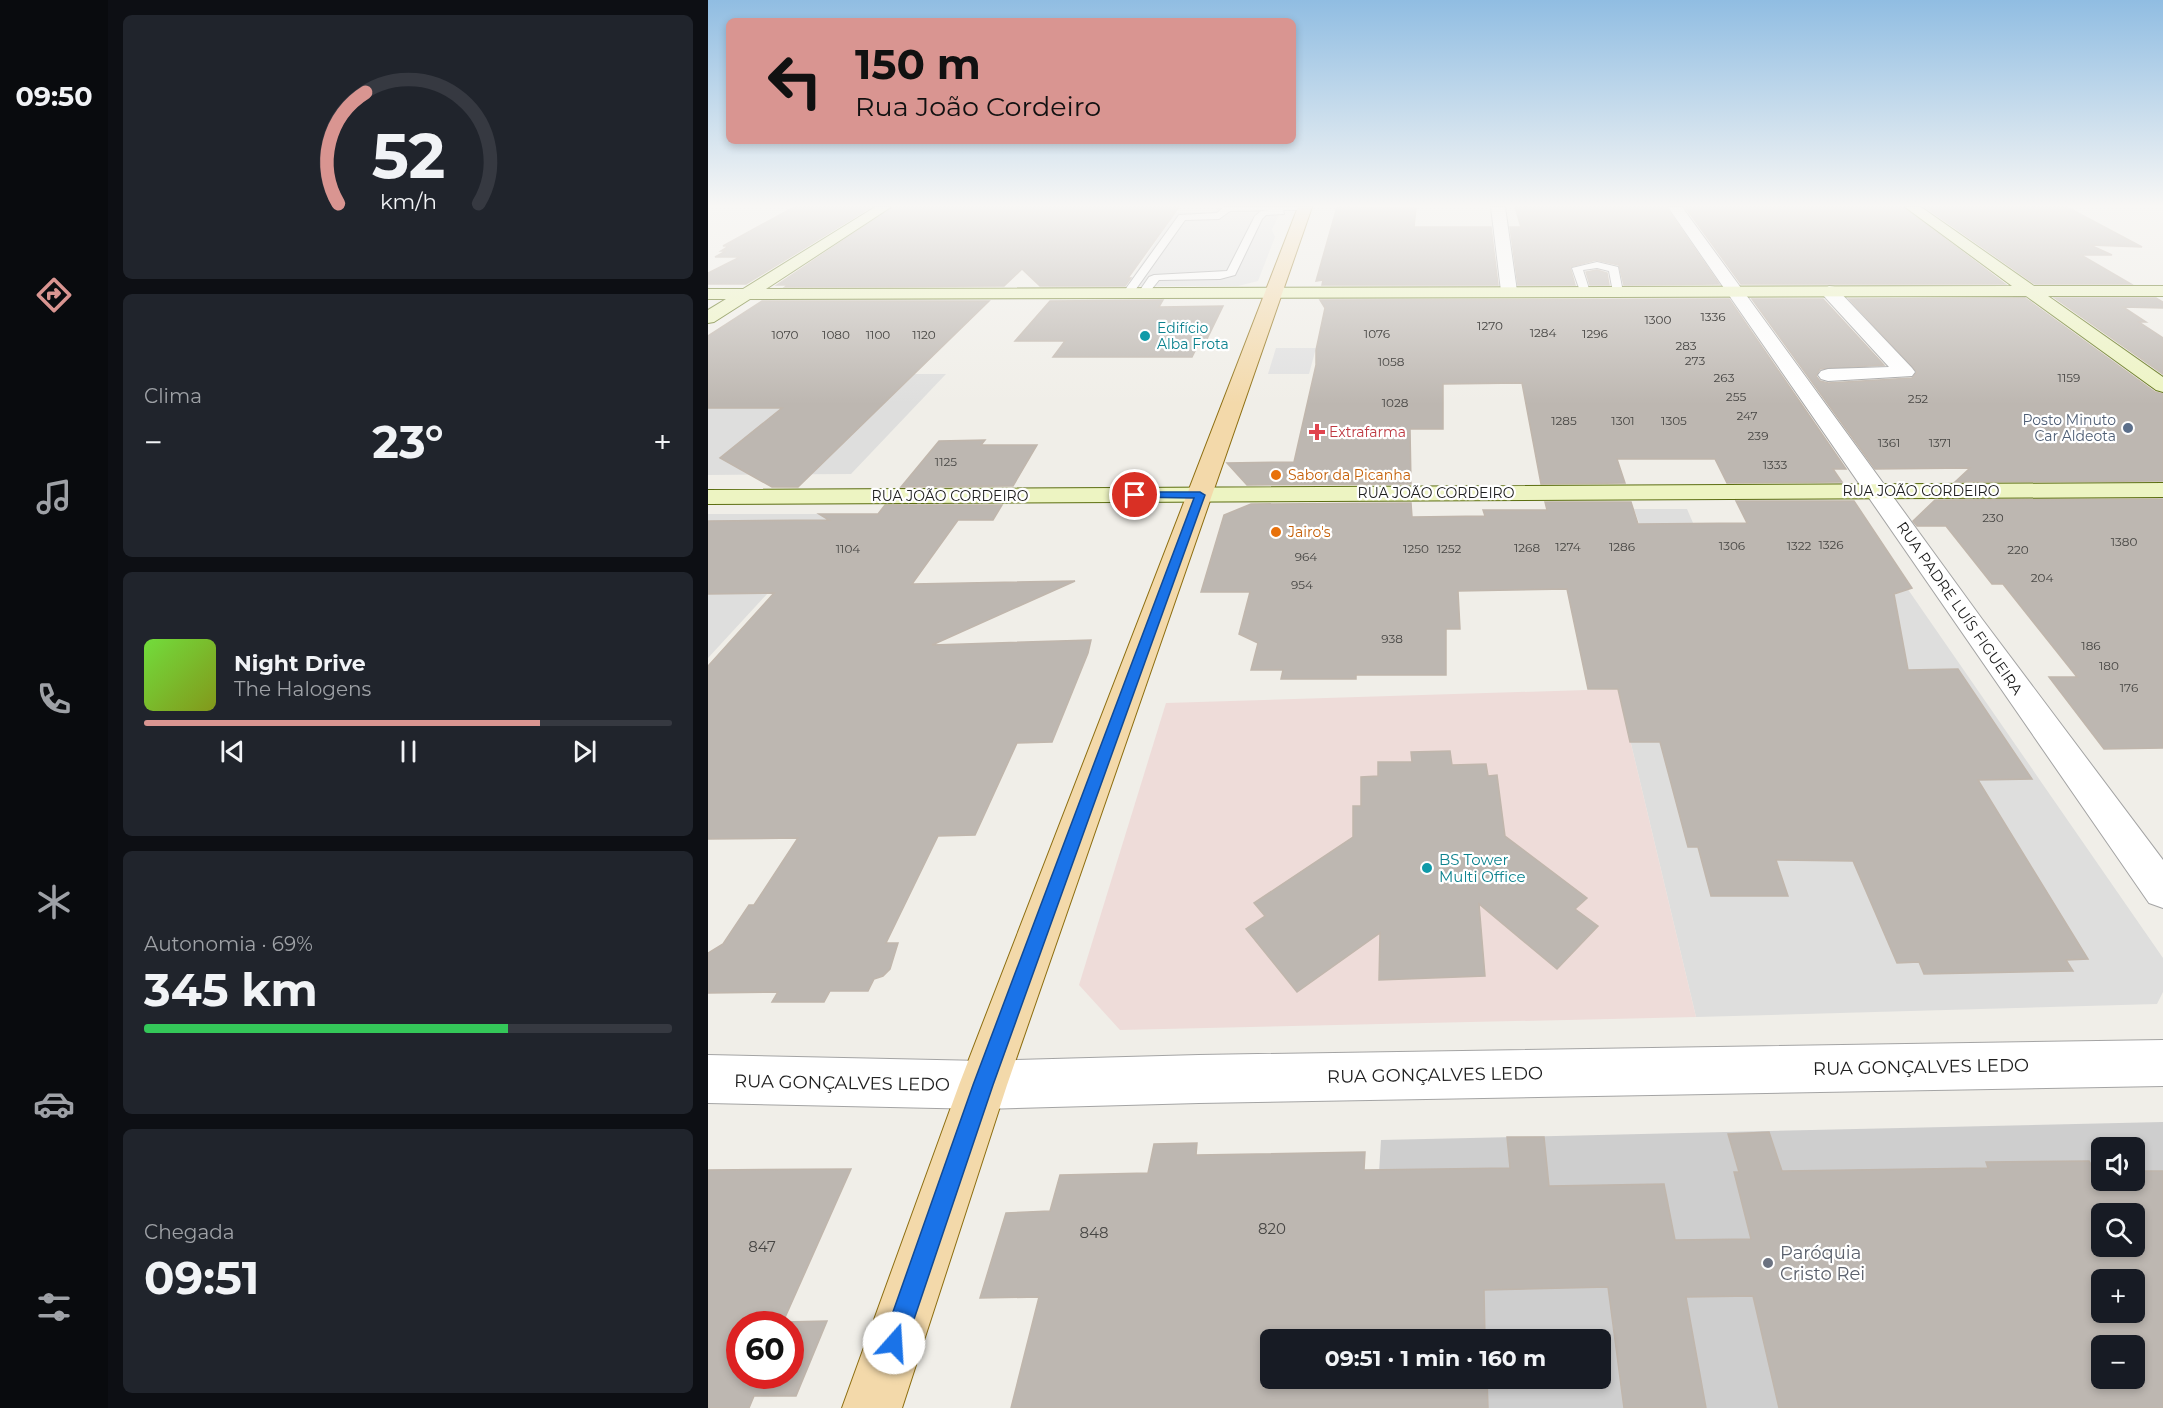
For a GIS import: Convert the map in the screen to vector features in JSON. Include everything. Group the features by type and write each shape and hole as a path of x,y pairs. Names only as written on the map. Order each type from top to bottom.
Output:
{"main road":[{"path":"872,1408 983,1085 1282,273"}],"street":[{"path":"708,318 779,273"},
{"path":"1507,273 1509,291"},
{"name":"RUA PADRE LUÍS FIGUEIRA","path":"1720,273 1971,626 2163,891"},
{"path":"2003,273 2163,386"},
{"path":"1828,375 1905,372 1829,291"},
{"path":"708,294 2163,291"},
{"name":"RUA JOÃO CORDEIRO","path":"708,497 2163,490"},
{"name":"RUA GONÇALVES LEDO","path":"708,1079 917,1086 2163,1063"}],"lane":[{"path":"1135,293 1147,273"},
{"path":"1135,293 1153,279 1220,276 1231,273"},
{"path":"1579,273 1585,292"},
{"path":"1615,273 1618,292"}],"shaded area":[{"path":"1136,273 1261,273 1258,281 1238,286 1127,286"},
{"path":"1276,348 1316,348 1309,374 1268,374"},
{"path":"708,374 946,374 851,474 708,475"},
{"path":"1634,509 1687,509 1722,590 1907,588 2163,958 2163,992 2157,1004 1696,1017 1618,689 1588,689 1567,589 1663,590"},
{"path":"708,514 841,514 708,658"},
{"path":"1618,689 1696,1017 1120,1030 1079,985 1166,703"},
{"name":"Paróquia Cristo Rei","path":"2163,1122 2163,1408 1365,1408 1366,1389 1611,1389 1611,1329 1370,1329 1381,1140"}],"building":[{"path":"708,273 764,273 746,284 708,284"},
{"path":"795,273 1018,273 1004,286 785,287 788,285 777,285"},
{"path":"1026,273 1132,273 1125,286 1040,286"},
{"path":"1318,273 1497,273 1498,285 1322,285 1323,280 1316,281"},
{"path":"1516,273 1572,273 1575,285 1518,285"},
{"path":"1586,273 1607,273 1609,285 1590,285"},
{"path":"1621,273 1711,273 1719,284 1624,285"},
{"path":"1733,273 1990,273 2005,284 1741,284"},
{"path":"2019,273 2112,273 2131,284 2035,284"},
{"path":"2025,298 2155,392 2163,394 2163,481 1955,482 1970,468 1875,469 1752,299 1823,299 1884,365 1820,369 1816,376 1820,381 1828,383 1912,378 1917,372 1849,299"},
{"path":"2055,298 2156,298 2163,302 2163,308 2123,307 2146,322 2139,322 2163,338 2163,374"},
{"path":"1729,299 1846,469 1833,469 1842,482 1727,483 1715,459 1617,459 1625,483 1541,484 1522,383 1443,384 1443,429 1410,429 1411,484 1247,485 1227,463 1294,462 1316,365 1316,350 1325,308 1320,300"},
{"path":"1163,300 1159,307 1223,306 1206,341 1200,341 1192,357 1053,357 1065,341 1015,341 1050,301"},
{"path":"762,301 989,301 798,487 772,487 720,458 782,408 708,408 708,336"},
{"path":"985,440 981,445 1037,445 1013,486 901,487 939,441"},
{"path":"2163,499 2163,748 2104,749 2049,677 2077,677 2003,584 1992,584 1946,526 1917,526 1913,521 1935,500"},
{"path":"1736,501 1854,501 1912,588 1894,594 1908,670 1958,669 2032,779 1978,780 2088,959 2066,960 2073,971 1924,974 1919,962 1897,963 1853,861 1776,860 1788,896 1711,896 1698,847 1688,847 1660,742 1630,742 1618,689 1588,689 1567,589 1458,591 1460,629 1446,629 1446,675 1356,675 1356,679 1281,679 1283,670 1251,670 1258,643 1239,634 1250,592 1201,592 1224,515 1251,504 1411,503 1412,517 1485,516 1483,510 1547,510 1545,502 1631,502 1638,524 1747,523"},
{"path":"885,505 1002,505 993,520 958,520 912,584 1075,581 932,645 1091,640 1088,653 1052,742 1017,743 975,835 938,836 886,943 898,943 890,969 883,976 874,979 868,991 830,991 824,1002 772,1002 778,992 708,993 708,953 723,944 749,905 754,905 798,838 708,839 708,666 774,593 708,594 708,521 829,520 819,514 878,514"},
{"name":"BS Tower Multi Office","path":"1450,751 1452,765 1486,764 1488,776 1497,775 1505,836 1587,898 1575,909 1598,926 1557,969 1479,904 1485,976 1379,980 1380,933 1297,992 1246,929 1265,916 1254,903 1353,837 1353,806 1361,806 1361,777 1378,776 1378,762 1412,762 1411,752"},
{"name":"Paróquia Cristo Rei","path":"1769,1132 1782,1171 1988,1168 1986,1162 2089,1161 2091,1191 2145,1191 2145,1171 2163,1171 2163,1408 1779,1408 1753,1296 1686,1297 1706,1408 1624,1408 1608,1287 1484,1290 1485,1329 1260,1329 1260,1389 1487,1389 1488,1408 1011,1408 1039,1297 980,1298 1006,1213 1050,1211 1060,1175 1148,1173 1154,1144 1197,1143 1196,1155 1365,1152 1364,1170 1510,1168 1507,1137 1544,1137 1549,1186 1664,1184 1675,1240 1751,1239 1734,1172 1739,1172 1728,1134"},
{"path":"851,1169 788,1311 726,1311 726,1389 799,1389 796,1396 754,1396 749,1408 708,1408 708,1170"},
{"path":"827,1321 804,1377 804,1322"}],"place":[{"name":"Edifício Alba Frota","path":"1145,336"},
{"name":"Posto Minuto Car Aldeota","path":"2128,428"},
{"name":"Extrafarma","path":"1317,432"},
{"name":"Sabor da Picanha","path":"1276,475"},
{"name":"Jairo's","path":"1276,532"},
{"name":"BS Tower Multi Office","path":"1427,868"},
{"name":"Paróquia Cristo Rei","path":"1768,1263"}],"route":[{"path":"894,1343 983,1085 1200,495 1135,495"}]}
